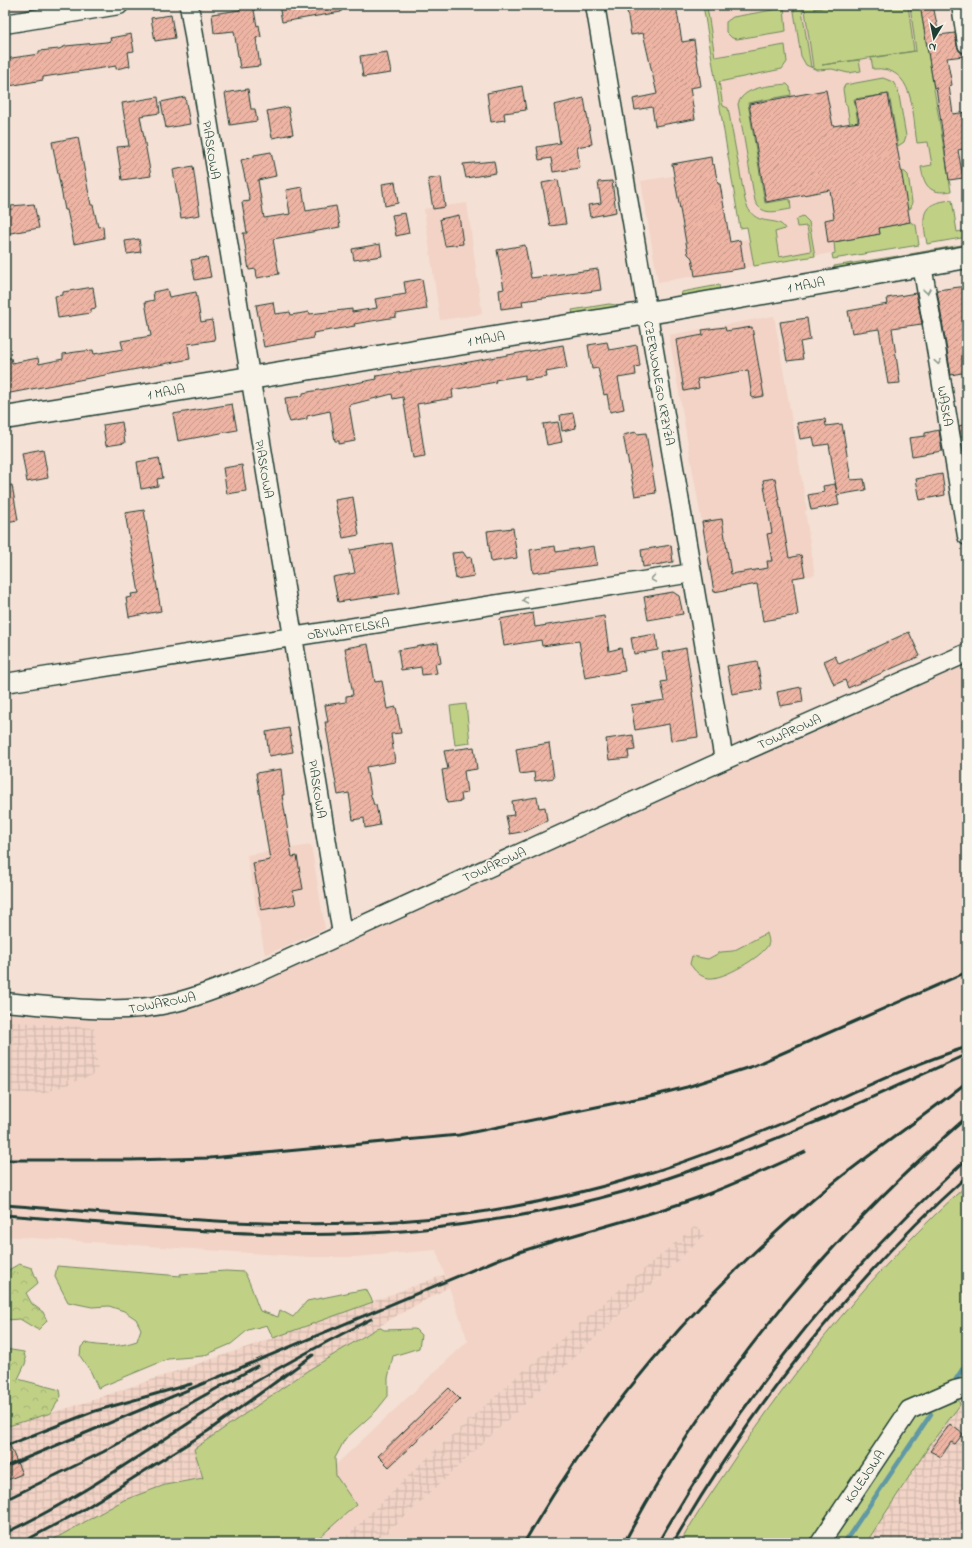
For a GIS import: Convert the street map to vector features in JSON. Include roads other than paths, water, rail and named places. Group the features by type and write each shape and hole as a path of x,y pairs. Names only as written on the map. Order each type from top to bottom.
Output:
{"street":[{"path":"5,24 119,5"},
{"name":"PIASKOWA","path":"189,5 342,934"},
{"name":"CZERWONEGO KRZYŻA","path":"595,5 724,760"},
{"path":"960,5 967,44"},
{"name":"1 MAJA","path":"5,418 648,312 967,257"},
{"name":"WĄSKA","path":"922,265 967,536"},
{"name":"OBYWATELSKA","path":"5,683 692,573"},
{"name":"TOWAROWA","path":"5,1002 112,1010 174,1002 196,997 260,972 724,760 967,653"},
{"name":"KOLEJOWA","path":"820,1543 910,1410 955,1390 967,1387"}],"waterway":[{"path":"956,1379 967,1362"},
{"path":"844,1543 931,1414"}],"railway":[{"path":"5,1160 130,1160 210,1158 459,1135 655,1095 687,1087 753,1066 967,972"},
{"path":"5,1205 152,1217 251,1223 300,1224 429,1219 491,1211 583,1192 690,1160 760,1133 914,1066 967,1047"},
{"path":"5,1215 175,1229 288,1234 345,1234 402,1231 487,1221 545,1211 602,1198 722,1159 793,1132 967,1054"},
{"path":"524,1543 585,1447 654,1358 692,1315 731,1275 815,1198 852,1168 967,1082"},
{"path":"624,1543 658,1483 695,1425 734,1368 776,1314 820,1262 867,1212 916,1163 967,1117"},
{"path":"5,1467 494,1261 544,1244 672,1207 738,1182 805,1152"},
{"path":"658,1543 724,1438 759,1387 797,1339 837,1291 878,1246 922,1201 967,1159"},
{"path":"673,1543 736,1443 806,1348 843,1302 883,1259 924,1216 967,1176"},
{"path":"5,1533 88,1488 257,1380 371,1319"},
{"path":"21,1543 81,1511 208,1431 313,1355"},
{"path":"5,1500 103,1452 257,1366"},
{"path":"5,1446 95,1411 191,1384"}]}
